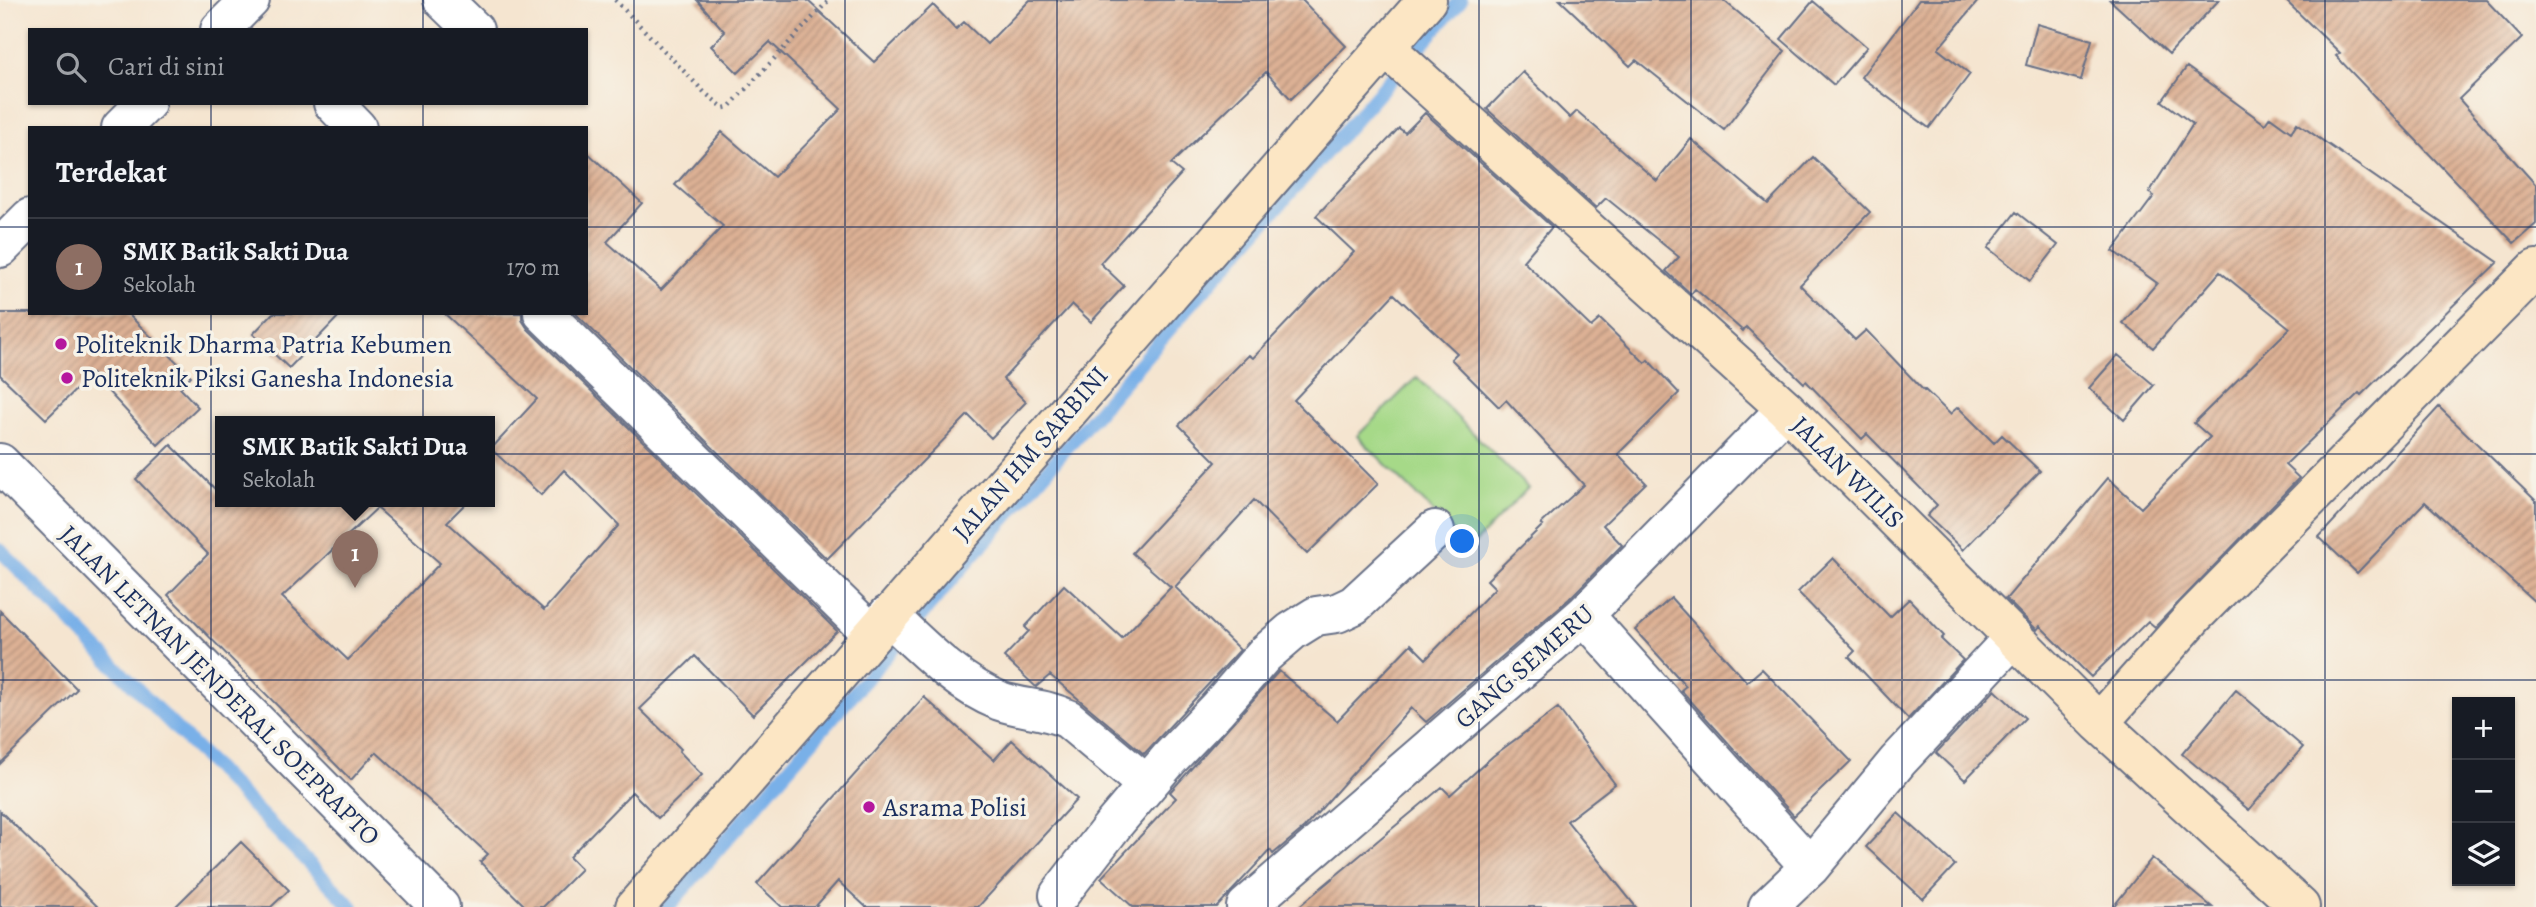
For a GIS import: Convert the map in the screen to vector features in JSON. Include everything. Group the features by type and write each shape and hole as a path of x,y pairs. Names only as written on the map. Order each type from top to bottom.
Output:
{"street":[{"path":"443,0 472,28"},
{"name":"JALAN HM SARBINI","path":"635,907 1398,58 1427,0"},
{"name":"JALAN WILIS","path":"1398,58 1786,410 2099,723 2300,907"},
{"path":"123,126 144,105"},
{"path":"335,105 355,126"},
{"path":"0,248 28,220"},
{"path":"2099,723 2194,616 2536,269"},
{"path":"544,315 886,625 965,683 997,700 1058,714 1068,719 1147,785"},
{"name":"GANG SEMERU","path":"1246,907 1584,615 1786,410"},
{"name":"JALAN LETNAN JENDERAL SOEPRAPTO","path":"0,463 440,907"},
{"path":"1059,895 1147,785 1264,655 1292,631 1316,616 1337,613 1354,605 1435,530"},
{"path":"1584,615 1810,867"},
{"path":"1768,907 1810,867 1898,761 2014,637"}],"path":[{"path":"615,0 705,93 724,108 729,107 829,0"}],"green space":[{"path":"1417,377 1528,488 1470,548 1357,436"}],"building":[{"path":"697,0 807,0 874,62 933,5 956,29 964,22 987,44 1030,0 1302,0 1346,46 1291,99 1266,72 1171,164 1182,173 1100,263 1124,286 1091,322 1072,304 1003,379 1026,402 991,438 968,415 827,559 577,315 588,315 588,153 642,203 607,242 661,290 723,226 675,185 722,132 774,177 841,109 770,42 738,73 711,46 725,32"},
{"path":"1560,0 1723,0 1785,51 1724,130 1636,60 1630,66"},
{"path":"1919,0 1979,0 1938,49 1970,74 1929,128 1861,77"},
{"path":"2110,0 2219,0 2169,54"},
{"path":"2285,0 2486,0 2522,38 2459,99 2536,185 2536,224 2514,243 2336,56 2340,53"},
{"path":"1813,1 1867,47 1834,85 1781,39"},
{"path":"2037,24 2092,40 2081,80 2026,65"},
{"path":"2187,67 2265,124 2270,117 2291,132 2297,123 2498,262 2285,465 2299,478 2155,627 2148,621 2091,677 2040,626 2037,630 2006,599 2108,478 2141,508 2210,437 2194,423 2290,328 2220,272 2153,348 2123,323 2157,283 2113,251 2154,196 2149,193 2193,124 2162,101"},
{"path":"1523,72 1570,118 1577,111 1657,181 1691,139 1768,204 1813,157 1870,212 1800,285 1855,340 1866,330 1924,391 1950,414 1958,407 1994,443 2002,435 2040,471 1963,550 1927,516 1937,505 1867,434 1862,439 1806,381 1804,383 1746,327 1743,331 1695,289 1691,294 1666,271 1679,257 1606,198 1596,208 1487,109"},
{"path":"1425,113 1552,227 1523,261 1591,327 1600,319 1645,363 1648,360 1679,393 1618,454 1646,483 1603,525 1622,545 1569,599 1426,722 1411,708 1304,828 1273,854 1270,850 1217,907 1133,907 1101,878 1176,798 1170,792 1279,671 1337,721 1411,644 1426,659 1495,588 1487,580 1543,525 1541,524 1584,485 1506,400 1499,407 1451,359 1457,353 1394,294 1294,400 1378,484 1307,554 1254,500 1175,587 1240,650 1144,754 1050,675 1036,687 1004,657 1029,631 1025,627 1064,585 1122,638 1171,587 1132,553 1216,462 1179,425 1249,355 1253,358 1354,252 1316,216 1399,128 1405,133"},
{"path":"2016,212 2058,245 2030,281 1988,248"},
{"path":"0,313 129,315 191,376 180,388 198,407 158,445 92,374 46,419 0,375"},
{"path":"271,315 340,315 289,368 253,334"},
{"path":"446,315 522,315 528,329 837,631 753,715 695,656 640,709 681,749 679,751 702,775 658,818 632,792 569,857 581,869 543,907 526,907 480,862 488,854 376,752 351,780 168,595 208,554 136,479 171,445 215,489 215,507 462,507 447,522 544,610 619,525 564,470 541,495 495,453 495,445 537,399","holes":["377,508 440,563 348,660 282,597"]},
{"path":"2118,355 2154,385 2124,420 2089,388"},
{"path":"2439,407 2536,501 2536,603 2425,502 2357,573 2319,537"},
{"path":"1833,558 1890,617 1909,599 1944,636 1941,639 1963,660 1908,719 1849,657 1855,651 1798,592"},
{"path":"1671,598 1747,682 1762,669 1851,761 1794,816 1681,690 1686,686 1635,630"},
{"path":"0,611 77,689 0,764"},
{"path":"1995,690 2025,718 1965,780 1936,753"},
{"path":"2236,690 2303,747 2249,810 2182,754"},
{"path":"924,697 994,760 1012,740 1077,799 978,907 866,907 838,881 815,907 782,907 757,884"},
{"path":"1558,708 1615,784 1567,821 1636,907 1298,907 1442,787 1450,795 1493,756"},
{"path":"0,811 98,907 0,907"},
{"path":"1898,813 1955,865 1923,899 1866,847"},
{"path":"241,842 289,890 271,907 175,907"},
{"path":"2152,858 2212,907 2113,907"}],"waterway":[{"path":"668,907 1187,309 1461,0"},
{"path":"0,550 352,907"}],"place":[{"name":"Politeknik Dharma Patria Kebumen","path":"61,344"},
{"name":"Politeknik Piksi Ganesha Indonesia","path":"67,378"},
{"name":"SMK Batik Sakti Dua","path":"355,588"},
{"name":"Asrama Polisi","path":"869,807"}]}
